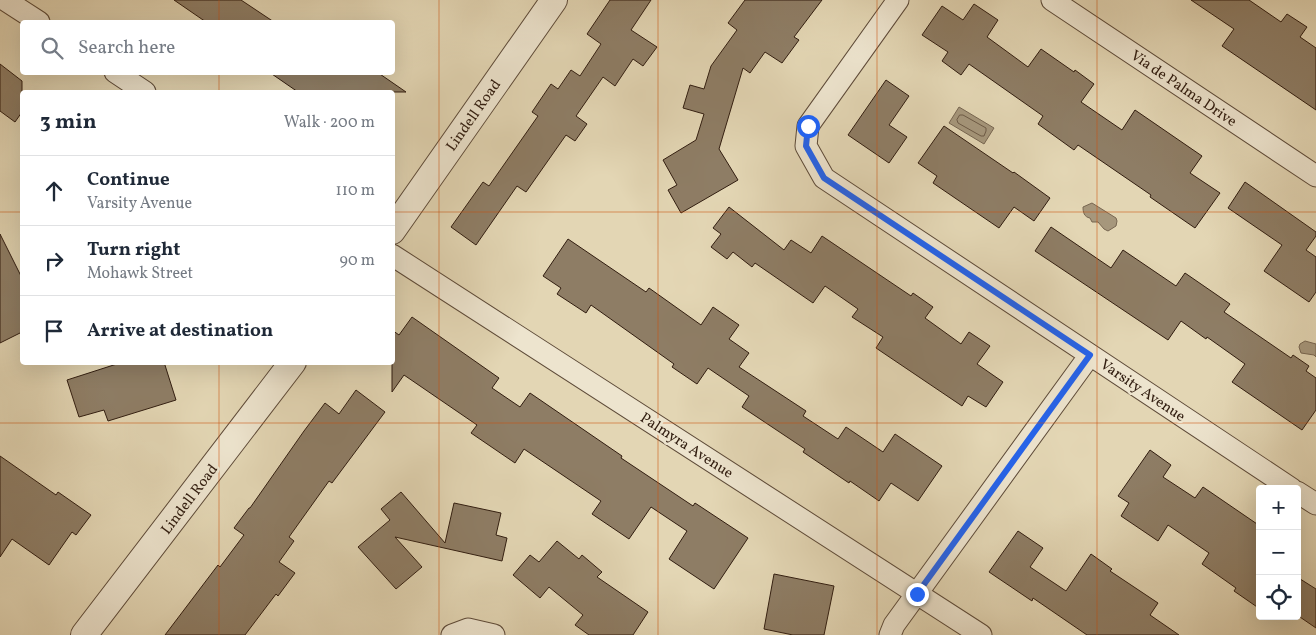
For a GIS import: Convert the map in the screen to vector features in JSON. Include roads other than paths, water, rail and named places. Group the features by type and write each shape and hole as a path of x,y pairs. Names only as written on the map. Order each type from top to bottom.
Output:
{"street":[{"path":"5,0 36,20"},
{"name":"Lindell Road","path":"395,227 554,0"},
{"name":"Varsity Avenue","path":"898,0 808,126 806,146 824,178 1286,485"},
{"name":"Via de Palma Drive","path":"1052,0 1316,176"},
{"path":"120,75 142,90"},
{"name":"Palmyra Avenue","path":"395,257 981,635"},
{"path":"890,635 894,625 1090,355"},
{"name":"Lindell Road","path":"84,635 291,365"},
{"path":"1301,495 1316,504"},
{"path":"460,632 494,635"}],"water":[{"path":"959,107 994,128 984,144 949,123"},
{"path":"1092,203 1116,218 1116,226 1108,231 1098,222 1092,222 1090,218 1086,217 1083,207"},
{"path":"1305,341 1316,344 1316,357 1301,353 1300,344"}]}
